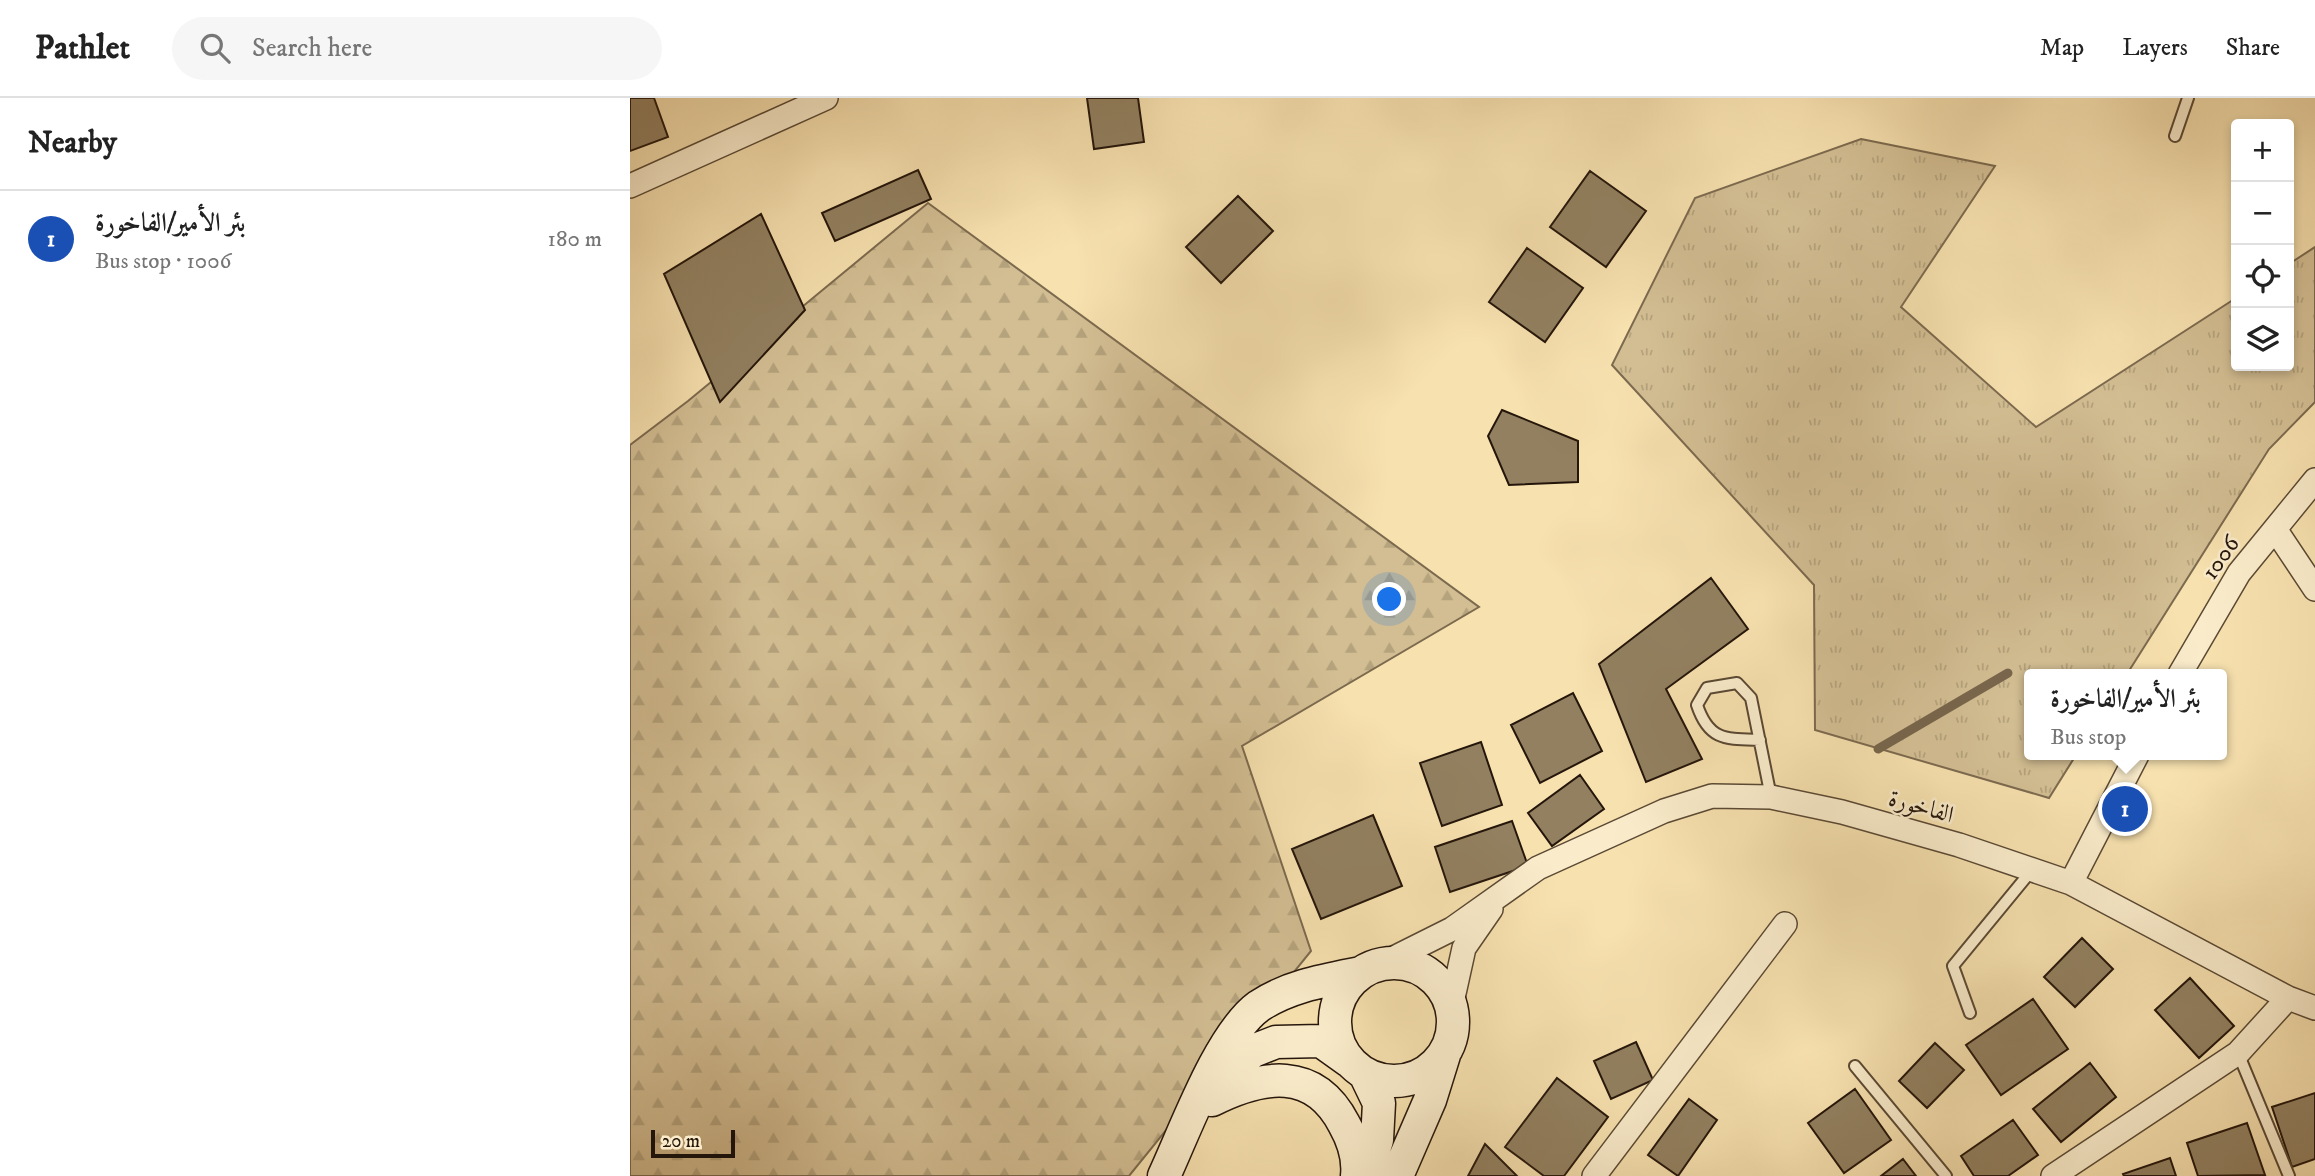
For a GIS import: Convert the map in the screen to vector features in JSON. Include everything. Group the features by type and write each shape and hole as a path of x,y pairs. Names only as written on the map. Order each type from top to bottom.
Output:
{"street":[{"path":"630,186 826,98"},
{"name":"1006","path":"2183,669 2239,573 2315,480"},
{"path":"2275,529 2315,589"},
{"path":"2071,883 2134,760"},
{"name":"الفاخورة","path":"1371,969 1452,929 1538,868 1664,811 1712,796 1771,797 1842,812 2071,883 2288,998 2315,1008"},
{"name":"الفاخورة","path":"1451,1007 1464,948 1502,896"},
{"path":"1594,1176 1785,924"},
{"path":"1164,1176 1202,1107 1222,1054 1240,1024 1258,1007 1310,984 1397,963 1418,968 1435,979 1451,1007 1452,1037 1430,1100 1397,1176"},
{"path":"1366,1176 1377,1140 1379,1103 1338,1043 1335,1023 1337,1006 1346,987 1371,969"},
{"path":"2053,1176 2238,1054 2288,998"},
{"path":"1202,1107 1236,1065 1254,1051 1276,1042 1321,1041 1357,1068 1391,1082 1411,1080 1430,1070 1444,1055"},
{"path":"1202,1107 1242,1085 1267,1080 1297,1082 1324,1096 1339,1114 1353,1139 1357,1176"}],"lane":[{"path":"2175,136 2188,98"},
{"path":"1760,740 1724,739 1703,723 1697,705 1707,688 1737,683 1751,698 1760,740 1771,797"},
{"path":"1970,1013 1953,965 2032,870"},
{"path":"2238,1054 2289,1176"},
{"path":"1855,1066 1946,1176"}],"green space":[{"path":"1861,139 1995,166 1901,307 2036,427 2231,301 2231,371 2294,371 2294,261 2315,247 2315,402 2269,449 2130,669 2024,669 2024,760 2073,760 2049,798 1815,730 1814,585 1612,365 1695,198"},
{"path":"928,203 1479,607 1242,746 1311,951 1129,1176 630,1176 630,445 688,401"}],"building":[{"path":"630,98 654,98 668,137 630,151"},
{"path":"1087,98 1138,98 1144,142 1094,149"},
{"path":"918,170 931,199 835,241 822,213"},
{"path":"1590,171 1646,211 1606,267 1550,227"},
{"path":"1238,196 1273,231 1221,283 1186,247"},
{"path":"761,214 805,310 720,402 664,274"},
{"path":"1527,248 1583,288 1545,342 1489,302"},
{"path":"1502,410 1578,441 1578,482 1509,485 1488,436"},
{"path":"1711,578 1748,629 1666,689 1702,759 1646,782 1599,664"},
{"path":"1573,693 1602,751 1540,783 1511,725"},
{"path":"1481,742 1502,805 1442,826 1420,763"},
{"path":"1580,775 1604,809 1552,846 1528,813"},
{"path":"1373,815 1402,886 1321,919 1292,849"},
{"path":"1512,821 1528,866 1450,892 1435,847"},
{"path":"2082,938 2113,969 2075,1007 2044,977"},
{"path":"2190,978 2234,1026 2199,1058 2155,1010"},
{"path":"2033,999 2068,1049 2001,1095 1966,1045"},
{"path":"1636,1042 1653,1080 1611,1099 1594,1061"},
{"path":"1935,1043 1964,1070 1927,1108 1899,1081"},
{"path":"2090,1063 2116,1097 2061,1142 2033,1109"},
{"path":"1557,1078 1608,1117 1564,1176 1544,1176 1505,1147"},
{"path":"1855,1089 1891,1140 1844,1173 1808,1123"},
{"path":"2315,1093 2315,1159 2292,1167 2272,1107"},
{"path":"1689,1099 1717,1120 1678,1176 1648,1155"},
{"path":"2013,1120 2038,1155 2008,1176 1974,1176 1961,1156"},
{"path":"2247,1123 2265,1175 2198,1176 2187,1143"},
{"path":"1485,1144 1517,1176 1468,1176"},
{"path":"2170,1158 2176,1176 2123,1174"},
{"path":"1903,1159 1916,1176 1881,1176"}],"waterway":[{"path":"1878,749 2008,673"}],"place":[{"name":"بئر الأمير/الفاخورة","path":"2125,809"}]}
